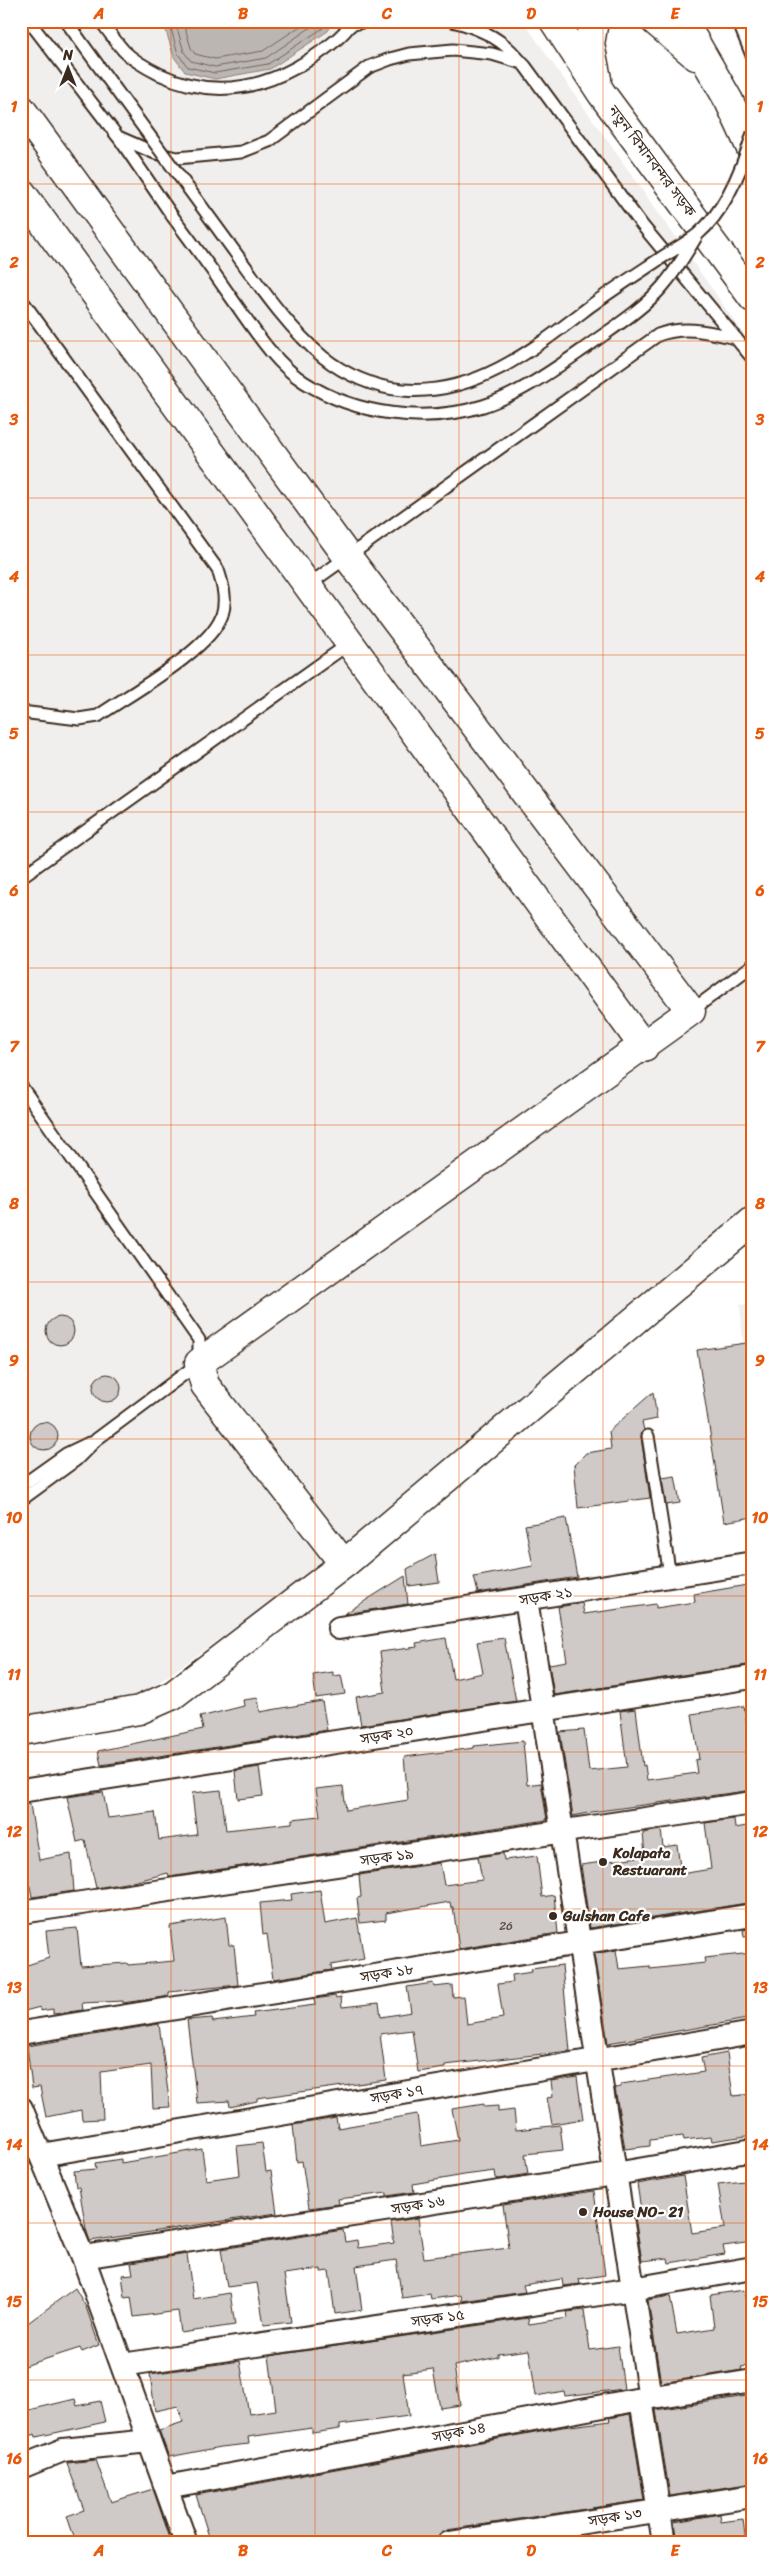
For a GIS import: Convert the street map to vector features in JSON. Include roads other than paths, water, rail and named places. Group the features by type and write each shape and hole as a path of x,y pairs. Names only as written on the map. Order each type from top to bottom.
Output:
{"main road":[{"name":"নতুন বিমানবন্দর সড়ক","path":"554,21 602,94 753,298"},
{"path":"594,21 590,44 595,72 602,94"},
{"path":"655,21 712,71"},
{"path":"684,21 712,71 753,153"},
{"path":"21,109 348,556 692,1011 199,1363 205,1385 344,1564"},
{"path":"21,192 644,1047"},
{"path":"21,1731 139,1710 173,1695 344,1564 753,1221"}],"street":[{"name":"সড়ক ২১","path":"339,1628 753,1563"},
{"path":"526,1599 633,2289 664,2543"},
{"name":"সড়ক ২০","path":"21,1791 753,1677"},
{"name":"সড়ক ১৯","path":"21,1912 753,1803"},
{"name":"সড়ক ১৮","path":"21,2033 753,1915"},
{"name":"সড়ক ১৭","path":"41,2155 753,2033"},
{"path":"21,2108 83,2257 186,2543"},
{"name":"সড়ক ১৬","path":"83,2257 615,2174 753,2150"},
{"name":"সড়ক ১৫","path":"122,2365 633,2289 753,2268"},
{"name":"সড়ক ১৪","path":"166,2487 645,2398 753,2381"},
{"path":"21,2467 63,2450 149,2441"},
{"name":"সড়ক ১৩","path":"449,2543 753,2496"}],"lane":[{"path":"29,21 118,137 262,341 280,361 304,382 340,400 384,412 417,416 450,413 483,406 512,394 540,378 648,300 670,277 719,208 745,161 753,132"},
{"path":"66,21 238,256 310,346 347,372 378,385 402,390 447,388 478,379 507,366 615,288 699,234"},
{"path":"100,21 124,52 153,71 186,85 203,89 228,90 255,85 280,76 320,51 351,23 366,21"},
{"path":"452,21 466,24 494,38 511,50 567,120 642,225 753,359"},
{"path":"738,21 753,58"},
{"path":"118,137 155,153 177,158 241,152 269,140 368,67 390,59 409,54 453,50 492,54 522,63"},
{"path":"21,299 218,570 223,586 224,600 222,614 207,640 98,716 79,719 21,712"},
{"path":"307,585 658,334 670,330 694,329 736,338"},
{"path":"21,877 350,643"},
{"path":"692,1011 753,965"},
{"path":"21,1086 199,1340 199,1363 97,1439 76,1460 21,1500"},
{"path":"648,1436 670,1576"},
{"path":"21,1486 66,1454 97,1439"}],"water":[{"path":"163,21 333,21 328,31 270,69 215,79 185,72 174,57"}],"place":[{"name":"Kolapata Restuarant","path":"603,1862"},
{"name":"Gulshan Cafe","path":"553,1916"},
{"name":"House NO- 21","path":"583,2212"}]}
